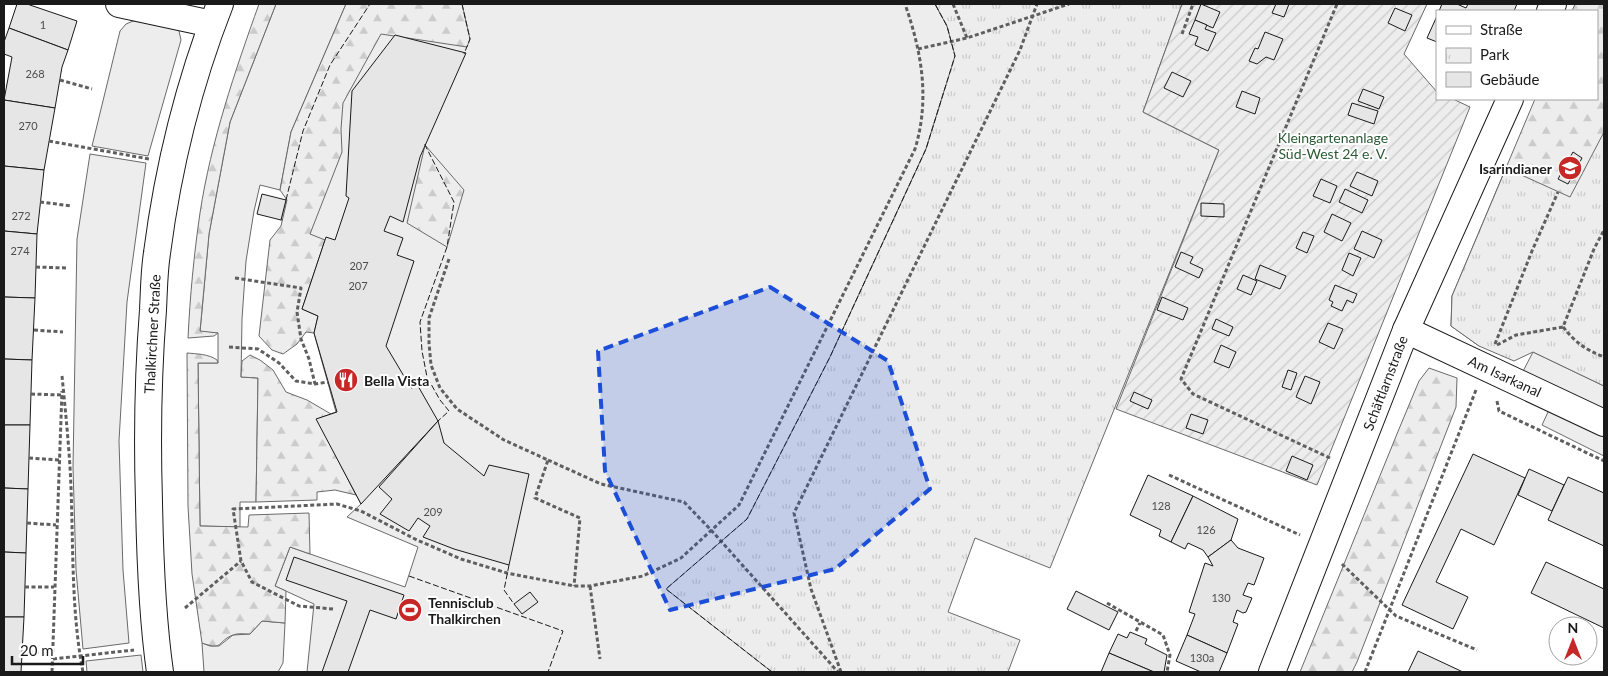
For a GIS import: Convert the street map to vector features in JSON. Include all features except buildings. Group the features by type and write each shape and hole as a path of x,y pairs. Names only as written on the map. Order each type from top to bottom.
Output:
{"street":[{"path":"119,4 216,14"},
{"name":"Thalkirchner Straße","path":"160,672 156,647 150,551 147,428 150,345 157,253 172,164 190,95 216,14"},
{"name":"Schäftlarnstraße","path":"1272,672 1406,330 1510,100"},
{"name":"Am Isarkanal","path":"1406,330 1604,423"}],"path":[{"path":"332,609 299,606 252,582 241,561 233,509 336,504 362,512 461,559 507,573 574,586 590,586 643,576 681,558 739,505 915,149 921,129 924,91 914,29 904,4"},
{"path":"953,4 967,38"},
{"path":"840,672 810,589 794,513 1020,50 1037,4"},
{"path":"918,49 967,38 1069,4"},
{"path":"1182,34 1193,4"},
{"path":"1337,4 1181,379 1193,394 1270,432 1352,468"},
{"path":"60,80 92,89"},
{"path":"49,140 172,164"},
{"path":"1558,192 1532,251 1494,347 1516,334 1563,327"},
{"path":"40,202 72,206"},
{"path":"1563,327 1594,249 1604,230"},
{"path":"450,259 429,318 429,343 431,365 440,388 457,409 504,440 601,484 684,502 840,672"},
{"path":"36,267 67,268"},
{"path":"235,278 301,288 297,312 301,339 310,360 315,384"},
{"path":"1563,327 1574,340 1590,352 1604,357"},
{"path":"34,330 64,332"},
{"path":"229,347 258,349 279,363 296,381 315,384 328,382"},
{"path":"1486,367 1495,392 1499,411 1604,462"},
{"path":"1364,672 1486,367"},
{"path":"52,672 62,376 70,467 73,569 80,657 83,672"},
{"path":"31,394 62,396"},
{"path":"29,458 59,460"},
{"path":"548,460 535,498 580,518 574,586"},
{"path":"1169,475 1322,545 1396,616 1477,650"},
{"path":"27,523 56,524"},
{"path":"185,608 241,561"},
{"path":"590,586 600,659"},
{"path":"25,587 54,588"},
{"path":"1107,603 1163,635 1170,655 1167,672"},
{"path":"1136,631 1140,623"},
{"path":"53,660 156,647"},
{"path":"22,652 53,652"}],"highlighted area":[{"path":"770,287 888,361 930,489 835,569 670,610 605,471 598,351"}],"shaded area":[{"path":"276,4 346,4 291,132 280,190 260,185 254,211 246,261 241,377 258,378 256,502 240,502 240,527 200,526 198,363 218,363 218,333 200,332 209,234 230,122"},
{"path":"370,4 935,4 947,26 952,42 980,45 946,85 926,149 830,357 772,672 307,672 314,604 275,586 290,547 405,587 418,547 347,517 361,504 316,419 336,412 314,333 318,316 302,309 310,234 281,220 303,131"},
{"path":"133,21 173,26 179,31 181,40 148,156 92,146 120,31 126,24"},
{"path":"90,154 146,163 127,302 119,441 123,570 129,643 83,649 76,570 73,467 77,239"},
{"path":"1533,352 1604,386 1604,456 1542,425 1555,397 1519,379"},
{"path":"262,621 285,623 283,663 278,672 204,672 202,643 210,646 219,646 233,635 250,634"},
{"path":"141,655 143,672 87,672 86,661"}],"green space":[{"path":"259,4 276,4 230,122 209,234 200,331 218,333 214,336 188,338 194,259 210,159 241,55"},
{"path":"346,4 462,4 470,39 467,47 381,34 343,103 342,152 310,234 325,240 302,309 318,316 314,333 306,332 297,344 283,354 272,350 259,336 270,240 281,226 287,200 280,190 291,132"},
{"path":"935,4 1182,4 1143,112 1219,150 1050,568 975,538 948,612 1020,640 1008,672 772,672 666,589 747,519 830,357 926,149 955,56 947,26"},
{"name":"Kleingartenanlage Süd-West 24 e. V.","path":"1182,4 1427,4 1404,54 1436,91 1436,100 1455,100 1470,107 1317,485 1116,409 1219,150 1143,112"},
{"path":"1575,4 1604,4 1604,166 1530,314 1479,346 1451,326 1452,296 1535,100 1598,100 1598,10 1572,10"},
{"path":"1604,132 1604,386 1533,352 1514,361 1479,346 1451,326 1452,296 1506,168 1570,197"},
{"path":"425,145 464,190 447,247 407,223"},
{"path":"187,353 210,357 217,360 218,363 198,363 200,526 248,527 249,515 309,513 310,554 290,547 275,586 286,591 285,623 262,621 250,634 235,634 217,646 202,643 192,574 188,506"},
{"path":"250,355 273,370 286,392 307,400 331,414 317,419 356,495 335,490 317,492 317,500 256,502 258,378 241,377 242,361"},
{"path":"1429,368 1457,378 1456,407 1357,662 1352,672 1300,672 1419,381"}],"fence":[{"path":"286,200 303,131 330,65 370,4"},
{"path":"462,4 470,39 464,54"},
{"path":"772,672 666,589 747,519 830,357 926,149 955,56 947,26 935,4"},
{"path":"425,144 454,202 447,247 420,322 422,351 427,377 440,400 449,411 438,421"},
{"path":"509,565 504,590 514,604"},
{"path":"409,576 563,631 548,672"}],"place":[{"name":"Isarindianer","path":"1570,168"},
{"name":"Bella Vista","path":"346,380"},
{"name":"Tennisclub Thalkirchen","path":"410,610"}]}
